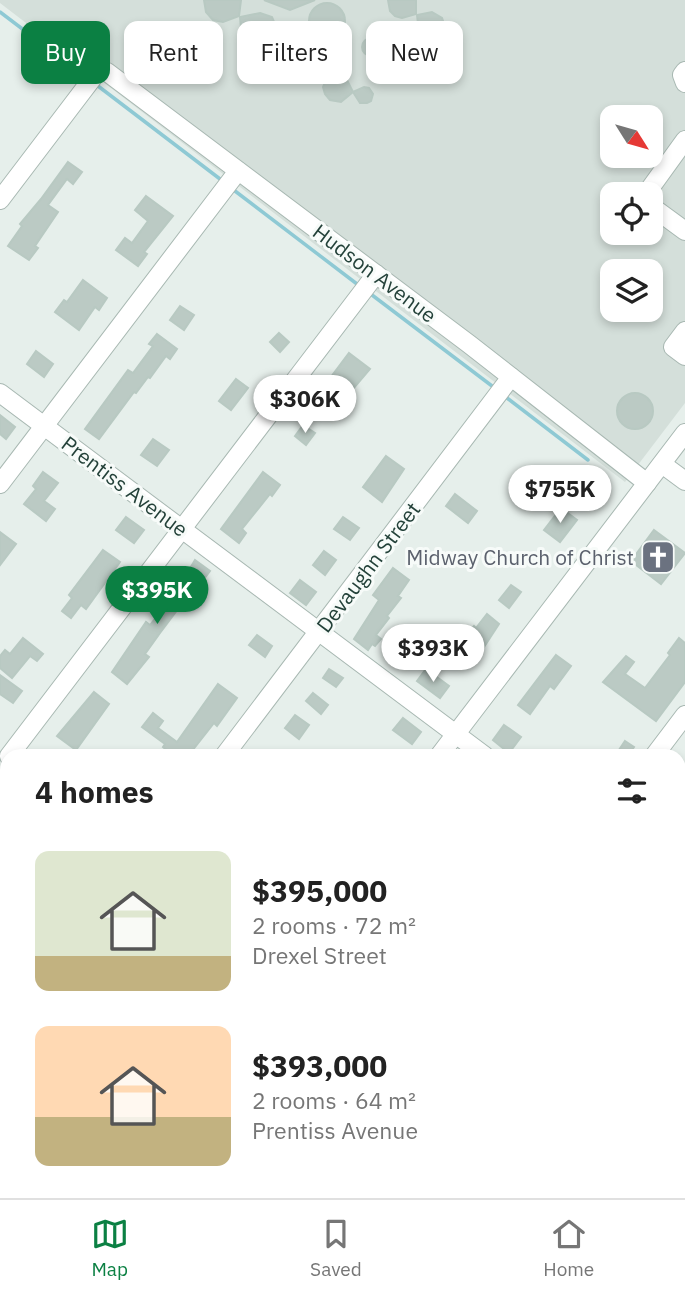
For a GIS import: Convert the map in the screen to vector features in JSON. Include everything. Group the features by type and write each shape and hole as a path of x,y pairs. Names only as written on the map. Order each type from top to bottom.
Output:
{"street":[{"name":"Hudson Avenue","path":"0,200 98,71 107,72 376,274 647,483"},
{"path":"685,71 682,75 685,83"},
{"path":"655,182 685,140"},
{"path":"0,484 238,170"},
{"path":"663,215 685,231"},
{"path":"14,749 376,274"},
{"path":"685,331 673,347 685,356"},
{"name":"Devaughn Street","path":"229,749 511,377"},
{"name":"Prentiss Avenue","path":"0,393 475,749"},
{"path":"444,749 685,433"},
{"path":"662,464 685,481"},
{"path":"659,749 685,715"}],"shaded area":[{"path":"0,0 685,0 685,403 625,482 106,84 110,84 110,21 23,21 0,3"}],"building":[{"path":"204,0 241,0 239,16 223,22 213,20 206,12"},
{"path":"264,0 315,0 290,10"},
{"path":"388,0 416,0 416,14 402,18 395,16 390,11"},
{"path":"320,4 334,4 344,14 345,21 309,21 310,14"},
{"path":"432,12 443,21 418,21 417,15"},
{"path":"260,13 272,17 274,21 240,21 240,17"},
{"path":"366,39 366,55 362,51"},
{"path":"324,84 349,84 353,92 341,102 330,100 323,87"},
{"path":"364,87 369,88 373,94 371,101 360,103 353,92"},
{"path":"68,162 82,172 73,184 67,179 48,205 58,212 35,246 38,248 29,260 8,246 22,226 20,224"},
{"path":"146,196 173,216 144,252 147,254 138,266 116,250 125,238 132,243 148,221 135,210"},
{"path":"83,280 107,298 99,310 95,307 79,330 55,312 64,300 67,302"},
{"path":"180,306 194,315 184,330 170,320"},
{"path":"279,333 289,342 280,352 270,342"},
{"path":"157,334 177,349 170,359 166,356 150,378 134,392 99,439 85,429 128,370 133,373 153,346 149,344"},
{"path":"36,351 53,364 44,377 27,364"},
{"path":"349,353 370,369 331,415 319,406 322,401 316,397"},
{"path":"236,379 248,388 231,410 219,401"},
{"path":"635,393 648,398 653,411 648,424 635,429 622,424 617,411 622,398"},
{"path":"0,415 15,427 6,439 0,434"},
{"path":"303,425 315,433 306,445 295,436"},
{"path":"153,439 169,450 157,466 141,455"},
{"path":"386,456 404,469 382,502 363,487"},
{"path":"43,472 58,483 44,501 55,509 46,521 24,504 36,489 33,486"},
{"path":"263,472 280,485 242,529 246,533 239,543 221,529"},
{"path":"455,494 477,511 468,523 446,506"},
{"path":"561,508 577,520 560,542 544,530"},
{"path":"126,517 144,530 134,543 116,530"},
{"path":"343,517 359,528 350,540 334,529"},
{"name":"Midway Church of Christ","path":"654,530 685,553 661,584 631,561"},
{"path":"0,532 16,544 0,565"},
{"path":"103,550 120,562 86,609 81,605 71,618 62,611 72,598 69,595"},
{"path":"324,551 336,560 325,575 313,565"},
{"path":"195,560 210,571 201,583 199,581 160,633 145,654 149,657 127,684 112,672 146,622 150,625 176,592"},
{"path":"393,568 409,580 398,596 401,598 387,616 389,618 376,635 381,639 368,650 354,639 379,600 373,595"},
{"path":"300,580 316,592 306,605 290,593"},
{"path":"511,585 521,592 509,608 499,600"},
{"path":"487,614 499,624 482,650 465,637"},
{"path":"257,635 272,646 265,657 249,645"},
{"path":"23,638 43,654 37,661 30,656 12,678 0,668 0,656 5,650 10,654"},
{"path":"679,638 685,643 685,682 656,721 603,682 626,656 634,662 625,674 645,688 670,655 668,653"},
{"path":"556,655 571,666 554,689 550,686 530,714 518,705"},
{"path":"329,669 343,678 336,687 323,678"},
{"path":"426,669 449,686 440,698 417,681"},
{"path":"0,675 22,691 13,703 0,694"},
{"path":"218,684 237,698 217,726 214,723 194,749 165,749 163,747 165,744 142,727 153,713 163,721 158,728 177,742"},
{"path":"94,692 109,704 77,749 57,736"},
{"path":"313,693 328,705 321,714 306,701"},
{"path":"295,715 309,725 299,739 285,728"},
{"path":"403,718 421,732 412,744 393,730"},
{"path":"504,725 521,737 512,749 504,749 493,740"},
{"path":"625,741 634,747 633,749 620,749"}],"waterway":[{"path":"0,12 21,28"},
{"path":"98,86 220,179"},
{"path":"235,191 357,284"},
{"path":"372,295 492,386"},
{"path":"507,398 588,460"}],"place":[{"name":"Midway Church of Christ","path":"658,557"}]}
